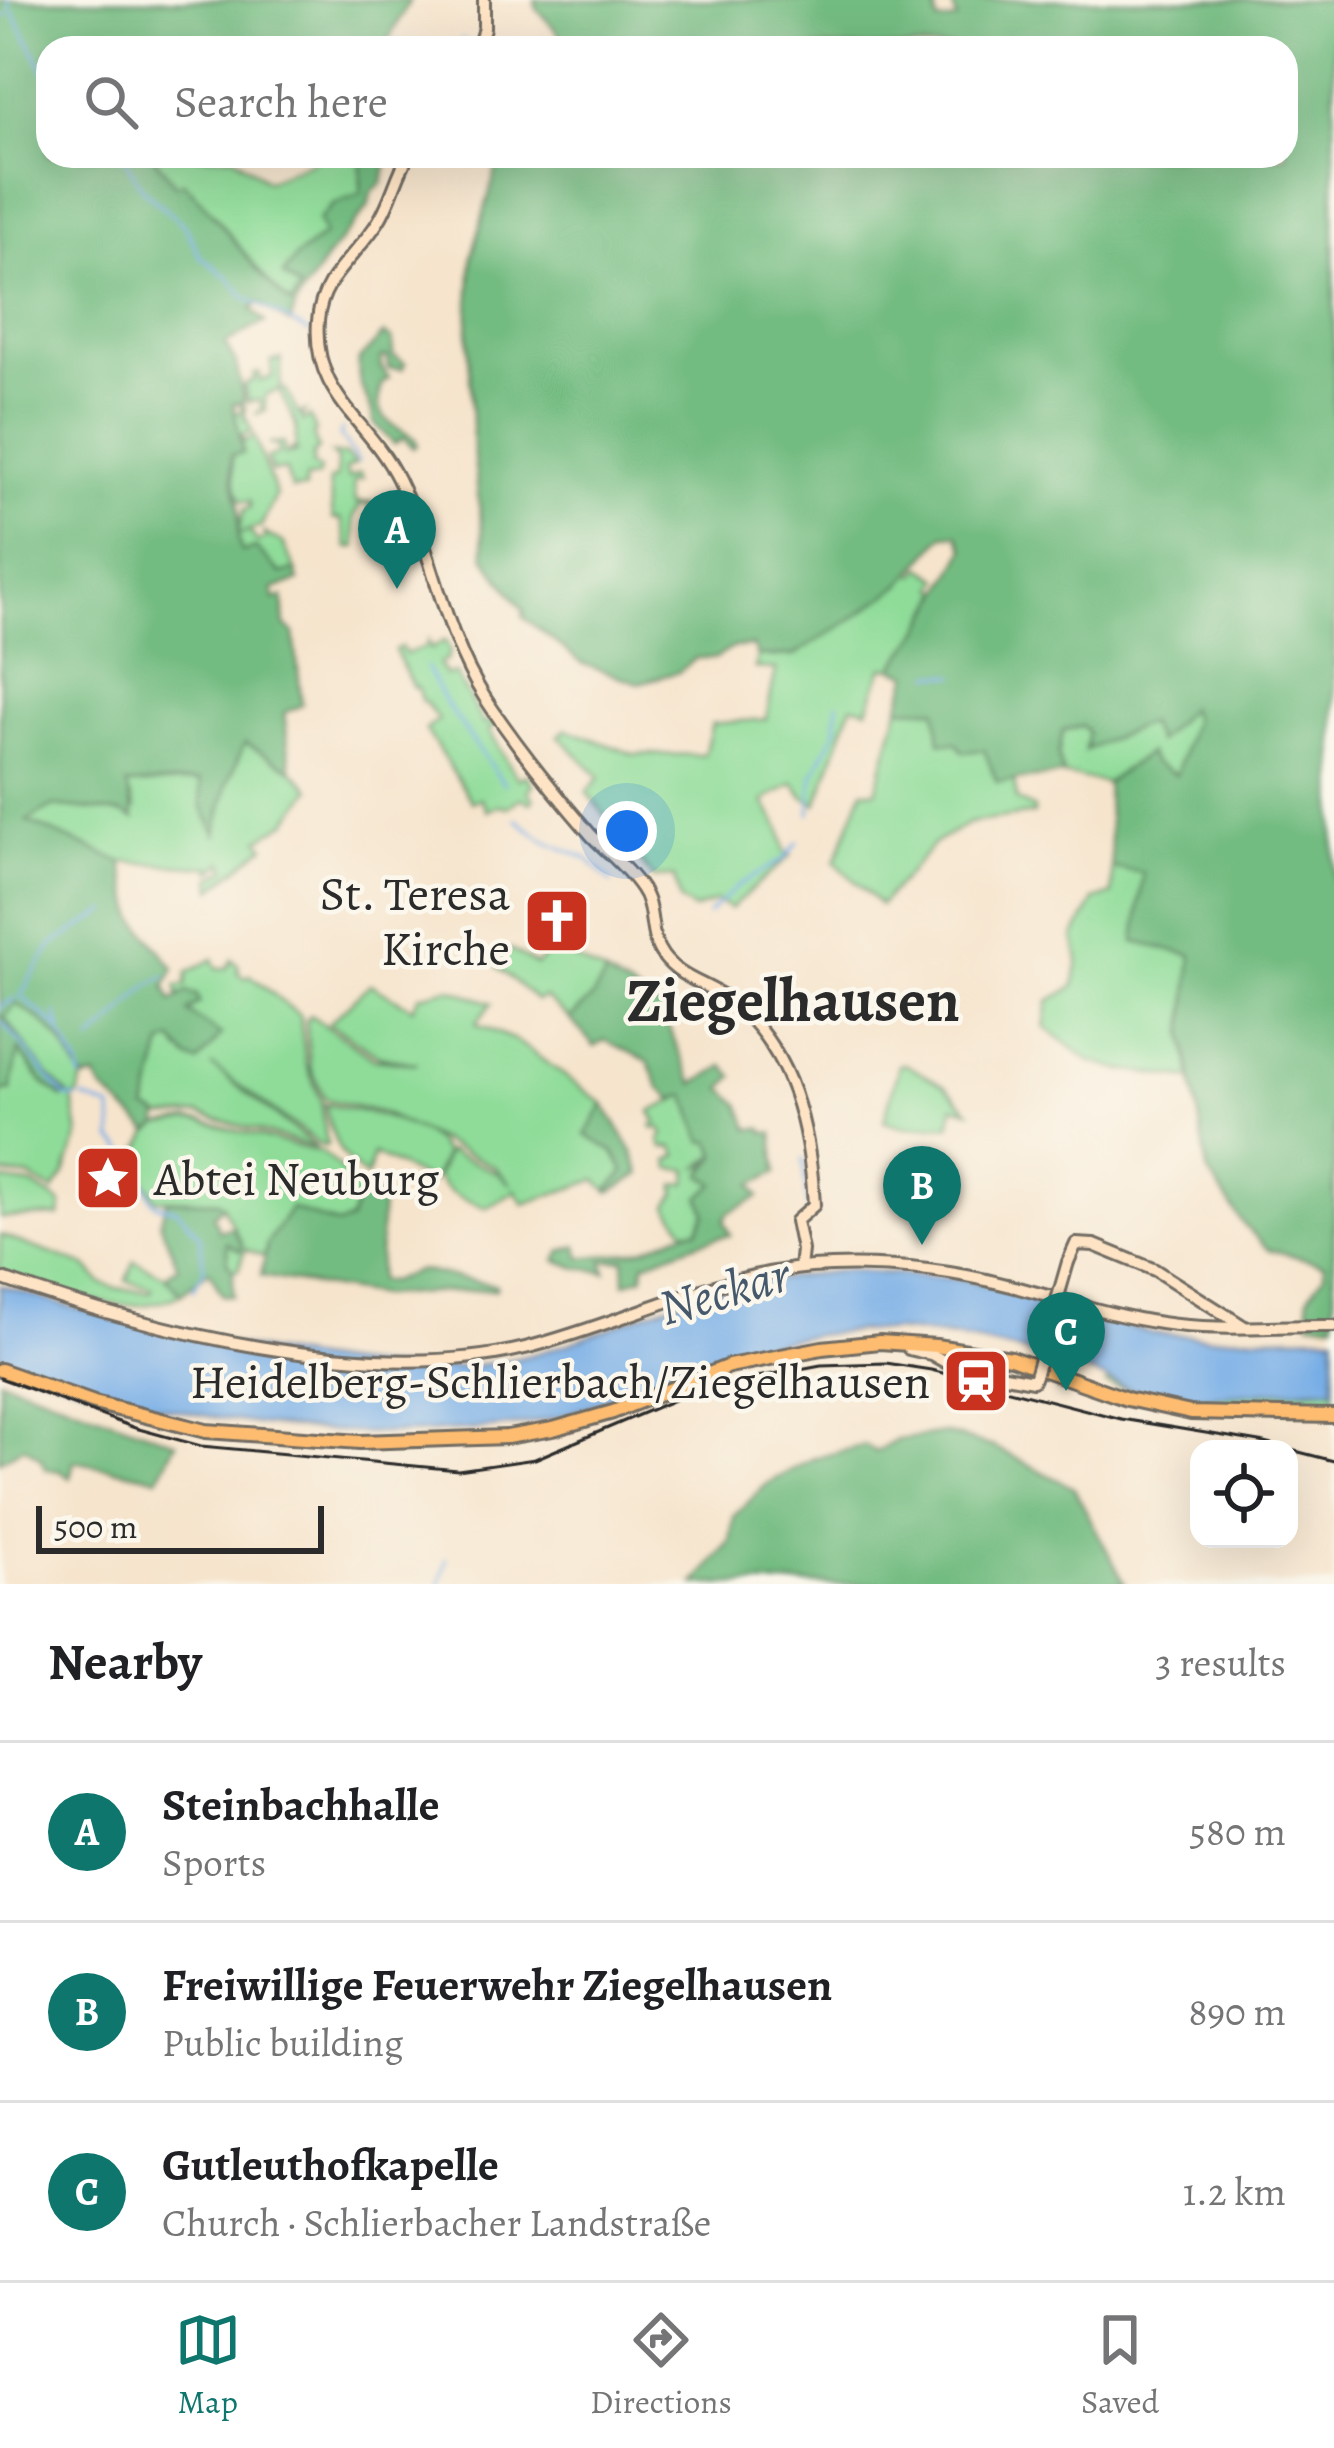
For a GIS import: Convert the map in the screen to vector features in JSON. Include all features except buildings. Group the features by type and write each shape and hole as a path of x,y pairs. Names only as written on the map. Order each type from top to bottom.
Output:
{"main road":[{"path":"482,36 484,0"},
{"path":"401,168 380,220 323,296 318,325 323,371 396,476 432,563 451,631 483,695 534,767 640,886 653,936 664,957 686,976 730,1000 771,1043 798,1101 807,1141 814,1203 796,1221 800,1268"},
{"path":"796,1221 800,1268"},
{"path":"1032,1369 1076,1244 1089,1243 1155,1270 1221,1319"},
{"path":"802,1250 822,1266"},
{"path":"0,1278 177,1330 341,1357 443,1361 534,1346 715,1284 822,1266 938,1271 1136,1319 1334,1327"},
{"path":"0,1370 92,1402 217,1433 360,1442 507,1437 561,1427 613,1412 729,1366 880,1342 1032,1369 1176,1411 1223,1416 1334,1415"},
{"path":"854,1345 909,1348 954,1358"}],"green space":[{"path":"0,0 410,0 390,36 36,36 36,168 162,168 175,185 183,182 291,304 300,289 283,276 296,257 324,235 318,220 334,204 361,194 361,168 386,168 368,207 296,304 290,324 258,303 252,310 265,322 225,344 236,363 244,402 233,404 243,453 232,455 240,546 242,552 256,548 281,574 296,570 299,581 273,589 274,599 283,597 285,625 294,633 302,705 284,713 291,769 245,743 227,784 216,834 202,806 200,781 127,785 134,819 122,813 54,806 27,821 122,862 135,918 175,969 165,986 172,1001 187,992 197,995 200,1002 188,1012 221,1035 198,1063 187,1058 173,1040 163,1045 146,1109 159,1115 159,1125 150,1132 96,1078 83,1080 57,1036 16,1004 4,1018 68,1095 63,1098 43,1083 19,1050 11,1091 0,1091"},
{"path":"535,0 933,0 938,22 957,20 951,0 1334,0 1334,1321 1310,1322 1308,1297 1324,1274 1324,1264 1268,1249 1244,1225 1208,1172 1185,1034 1192,955 1135,942 1143,873 1112,868 1106,783 1148,753 1153,763 1176,775 1193,719 1189,708 1157,742 1147,723 1085,750 1088,733 1082,726 1063,730 1058,756 1063,775 997,782 984,750 963,752 957,743 940,742 936,709 899,708 909,674 893,668 922,629 965,549 958,534 944,535 901,585 793,656 757,656 753,646 734,647 716,658 696,658 679,672 639,683 583,664 523,617 524,611 485,558 473,448 468,328 472,256 497,168 1298,168 1298,36 559,36"},
{"path":"162,168 250,168 267,181 297,168 361,168 361,195 333,204 319,220 325,234 283,275 300,289 291,305 198,197 183,182 176,186"},
{"path":"384,334 392,339 393,355 405,363 403,369 388,368 388,357 382,357 381,367 389,378 382,383 382,413 415,439 413,448 404,438 394,444 373,422 360,380 359,360"},
{"path":"281,359 281,389 298,414 304,412 303,421 310,416 316,432 313,465 320,470 318,477 305,479 305,489 291,489 286,470 272,472 267,458 279,453 277,445 269,444 283,442 285,455 299,451 288,451 296,447 296,425 279,390 265,395 266,411 255,414 262,410 260,400 248,402 244,386 255,379 254,374 260,373 260,381 272,377 271,362"},
{"path":"241,404 252,432 242,435 244,442 254,436 276,496 261,526 240,534 250,531 257,542 266,538 264,533 283,543 296,570 281,574 262,557 242,553 238,535 250,501 238,496 232,455 243,452 234,413 243,412"},
{"path":"331,454 346,455 355,464 345,469 348,478 360,473 363,478 354,481 356,502 372,502 371,508 360,505 354,517 356,547 348,548 341,519 333,519 329,480 336,479 337,460"},
{"path":"922,567 941,579 936,588 941,591 922,629 893,668 883,667 868,709 852,705 817,804 794,783 764,801 781,831 785,852 791,855 730,909 716,901 694,910 680,901 674,877 653,878 587,792 600,777 559,736 566,729 633,754 704,755 712,724 766,719 776,669 755,668 757,656 793,656"},
{"path":"445,640 450,651 439,664 446,676 455,673 484,724 493,720 496,724 489,730 518,779 526,774 533,785 528,790 534,799 531,803 521,798 508,807 499,805 487,811 481,798 472,802 426,730 438,720 422,702 417,687 413,688 395,650 401,647 405,654 426,647 428,641 431,649"},
{"path":"1188,707 1193,719 1176,776 1153,763 1148,753 1106,783 1063,775 1058,756 1063,731 1081,726 1088,733 1086,750 1147,723 1157,741"},
{"path":"899,708 936,709 957,743 984,749 997,782 1014,780 1017,800 1034,809 1034,814 969,823 934,844 880,905 835,862 863,790 876,791"},
{"path":"245,743 291,769 311,789 287,822 260,839 265,846 213,889 212,878 227,869 224,862 212,871 212,867 122,862 25,821 54,806 122,813 135,809 126,785 201,781 202,806 216,833 227,784"},
{"path":"1112,868 1143,872 1192,954 1185,1034 1192,1079 1091,1062 1045,1027 1049,1001 1074,987 1079,960 1074,938 1094,900 1112,895"},
{"path":"554,948 606,975 592,998 570,1019 544,997 537,1001 497,967 510,949 536,965"},
{"path":"213,959 217,968 227,968 232,959 239,967 237,972 246,978 250,975 300,1016 306,1064 321,1100 327,1145 322,1146 211,1065 317,1148 199,1114 159,1118 146,1109 163,1045 173,1039 179,1050 188,1012 199,1002 187,992 178,997 177,986 186,985 187,973"},
{"path":"606,975 659,1007 694,1084 724,1066 734,1076 723,1088 740,1104 750,1129 773,1133 777,1172 752,1185 759,1197 728,1213 724,1221 730,1235 644,1263 643,1277 625,1283 624,1259 603,1261 606,1272 556,1260 562,1251 578,1246 581,1258 616,1254 698,1230 706,1213 700,1197 715,1184 702,1175 717,1156 711,1142 703,1141 686,1095 673,1099 660,1088 648,1061 604,1040 595,1047 570,1019 592,998"},
{"path":"370,984 413,1008 420,995 449,988 492,1003 476,1024 515,1040 604,1104 587,1135 614,1152 625,1173 607,1190 596,1180 524,1204 514,1188 515,1192 486,1208 451,1193 437,1176 448,1151 498,1173 511,1184 495,1167 383,1113 325,1099 310,1066 306,1020 310,1015 375,1059 418,1064 379,1056 329,1023"},
{"path":"16,1004 56,1036 83,1080 78,1096 73,1097 79,1135 64,1176 53,1191 29,1177 0,1174 0,1091 11,1090 18,1049 43,1083 46,1073 4,1017"},
{"path":"899,1065 945,1086 969,1110 953,1106 950,1125 903,1127 884,1121"},
{"path":"686,1095 703,1141 711,1142 716,1155 697,1168 714,1159 705,1168 716,1184 698,1230 685,1230 668,1205 676,1185 687,1183 689,1170 671,1168 669,1161 678,1155 673,1147 663,1148 660,1139 664,1135 652,1125 657,1122 651,1112"},
{"path":"325,1104 391,1119 436,1142 445,1154 432,1182 373,1154 367,1177 357,1170 338,1146"},
{"path":"604,1104 641,1174 610,1192 607,1190 625,1172 614,1152 586,1135"},
{"path":"188,1120 323,1153 361,1188 350,1222 338,1225 291,1208 267,1244 265,1257 245,1249 238,1270 233,1270 227,1263 227,1241 242,1244 222,1205 156,1199 134,1162 152,1127"},
{"path":"0,1180 33,1185 62,1204 60,1216 0,1218"},
{"path":"361,1188 382,1198 378,1281 390,1282 419,1270 496,1285 496,1289 380,1296 261,1276 267,1244 291,1208 337,1225 350,1221"},
{"path":"167,1200 223,1205 213,1215 219,1231 232,1227 242,1244 240,1251 227,1243 233,1296 222,1295 209,1271 181,1294 165,1276 178,1267 160,1222"},
{"path":"0,1235 86,1266 101,1283 114,1288 151,1292 152,1288 127,1281 134,1261 165,1276 181,1294 137,1305 67,1294 0,1271"},
{"path":"0,1379 176,1442 158,1478 74,1461 70,1478 46,1469 41,1458 24,1446 0,1461"},
{"path":"1106,1384 1170,1397 1334,1388 1334,1409 1191,1403"},
{"path":"944,1433 994,1447 1074,1488 1125,1584 695,1584 730,1541 734,1516 768,1483 812,1459 865,1445 876,1452 897,1440"}],"water":[{"name":"Neckar","path":"847,1270 968,1280 1150,1333 1334,1335 1334,1388 1172,1397 1141,1392 1066,1364 991,1344 912,1332 860,1331 737,1351 542,1421 390,1433 276,1426 165,1408 0,1360 0,1285 119,1320 240,1346 338,1363 436,1368 526,1356 718,1290"}],"waterway":[{"path":"8,0 10,7"},
{"path":"12,10 36,55"},
{"path":"0,16 7,15"},
{"path":"130,168 143,190 186,227 200,256 245,297 309,332"},
{"path":"342,430 340,435 358,462"},
{"path":"426,667 446,704 504,784"},
{"path":"932,674 956,676"},
{"path":"810,814 813,775 836,730 838,703"},
{"path":"516,819 545,841 588,859 611,883"},
{"path":"708,914 739,885 784,859 798,842"},
{"path":"33,975 52,945 107,911"},
{"path":"129,1005 147,986 166,976"},
{"path":"21,996 31,977"},
{"path":"22,997 57,1027 79,1067"},
{"path":"0,1010 16,999"},
{"path":"91,1042 126,1009"},
{"path":"56,1013 60,1028"},
{"path":"0,1021 66,1097 77,1098"},
{"path":"79,1070 81,1079"},
{"path":"84,1098 112,1109 113,1140 135,1164 153,1201 177,1209 200,1236 204,1271 193,1290"},
{"path":"803,1159 807,1205"},
{"path":"440,1584 447,1559"}],"railway":[{"path":"0,1378 135,1428 201,1446 458,1470 535,1459 681,1397 731,1382 821,1365 886,1363 931,1370 1121,1419 1260,1442 1334,1461"}],"place":[{"name":"Steinbachhalle","path":"397,589"},
{"name":"St. Teresa Kirche","path":"557,921"},
{"name":"Abtei Neuburg","path":"108,1178"},
{"name":"Freiwillige Feuerwehr Ziegelhausen","path":"922,1245"},
{"name":"Heidelberg-Schlierbach/Ziegelhausen","path":"976,1381"},
{"name":"Gutleuthofkapelle","path":"1066,1391"}],"district":[{"name":"Ziegelhausen","path":"793,1000"}]}
